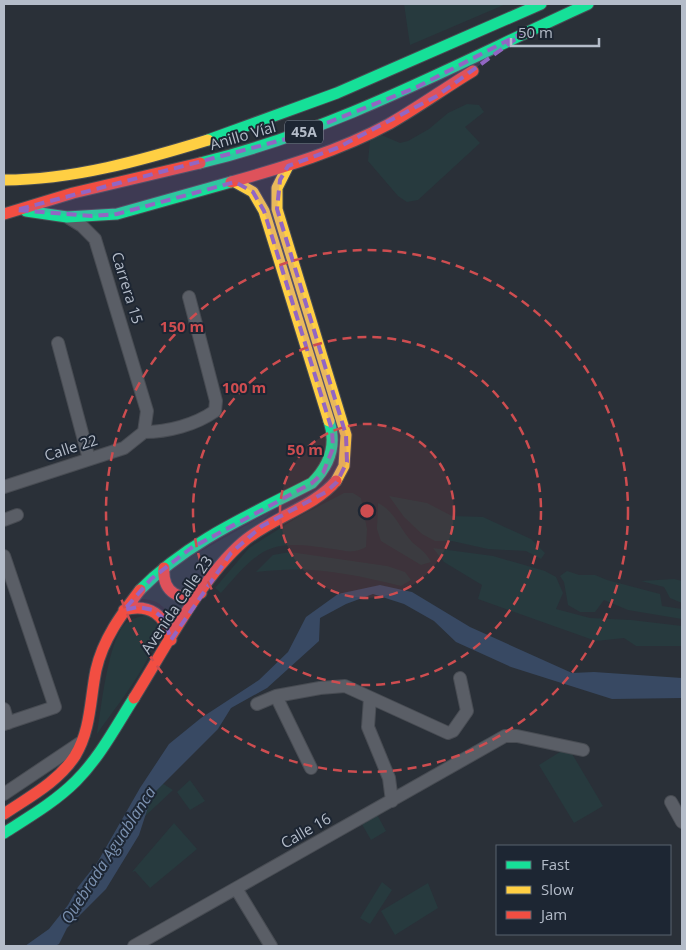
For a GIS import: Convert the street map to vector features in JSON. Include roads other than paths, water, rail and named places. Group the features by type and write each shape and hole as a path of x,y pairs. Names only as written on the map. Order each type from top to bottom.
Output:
{"main road":[{"name":"Anillo Víal","path":"4,180 33,181 88,171 157,155 230,134 329,98 540,4"},
{"name":"Anillo Víal","path":"4,214 241,154 286,139 415,88 528,30 588,4"},
{"path":"16,210 67,217 117,214 288,166 337,148 388,124 437,96 484,64 528,30"},
{"name":"Avenida Calle 23","path":"4,833 49,805 78,779 110,736 217,569 246,538 262,526 326,492 337,482 347,462 346,435 278,209 277,188 288,166"},
{"name":"Avenida Calle 23","path":"4,814 53,780 67,766 82,742 96,669 103,647 124,610 139,592 164,568 235,521 312,483 323,473 333,448 332,430 264,211 253,192 235,182"},
{"path":"164,568 163,580 173,594 184,598 200,593"},
{"path":"124,610 138,607 152,610 164,619 170,632 171,640"}],"street":[{"name":"Carrera 15","path":"95,239 98,230 109,215 117,214"},
{"name":"Carrera 15","path":"67,217 82,226 95,239 147,411 144,432"},
{"path":"144,432 160,432 205,418 215,411 216,400 189,297"},
{"path":"58,344 90,459"},
{"name":"Calle 22","path":"4,487 124,448 144,432"},
{"path":"4,520 17,515"},
{"path":"4,556 55,707 6,723 4,709"},
{"path":"257,704 276,696 320,688 345,686 448,733 453,731 466,711 460,678"},
{"path":"276,696 311,768"},
{"path":"370,698 368,727 389,778 392,801"},
{"name":"Calle 16","path":"134,946 237,890 506,736 517,736 583,750"},
{"path":"4,794 82,742"},
{"path":"671,802 682,822"},
{"path":"237,890 271,946"}],"water":[{"name":"Quebrada Aguablanca","path":"380,585 412,592 470,627 572,673 594,672 682,678 682,698 612,699 511,667 456,642 434,621 404,604 373,594 346,604 320,618 319,641 267,688 231,708 218,729 152,795 139,835 106,889 67,928 59,944 55,946 25,946 49,929 68,905 78,887 97,863 140,788 169,744 201,718 259,680 288,652 306,617 338,594"}]}
